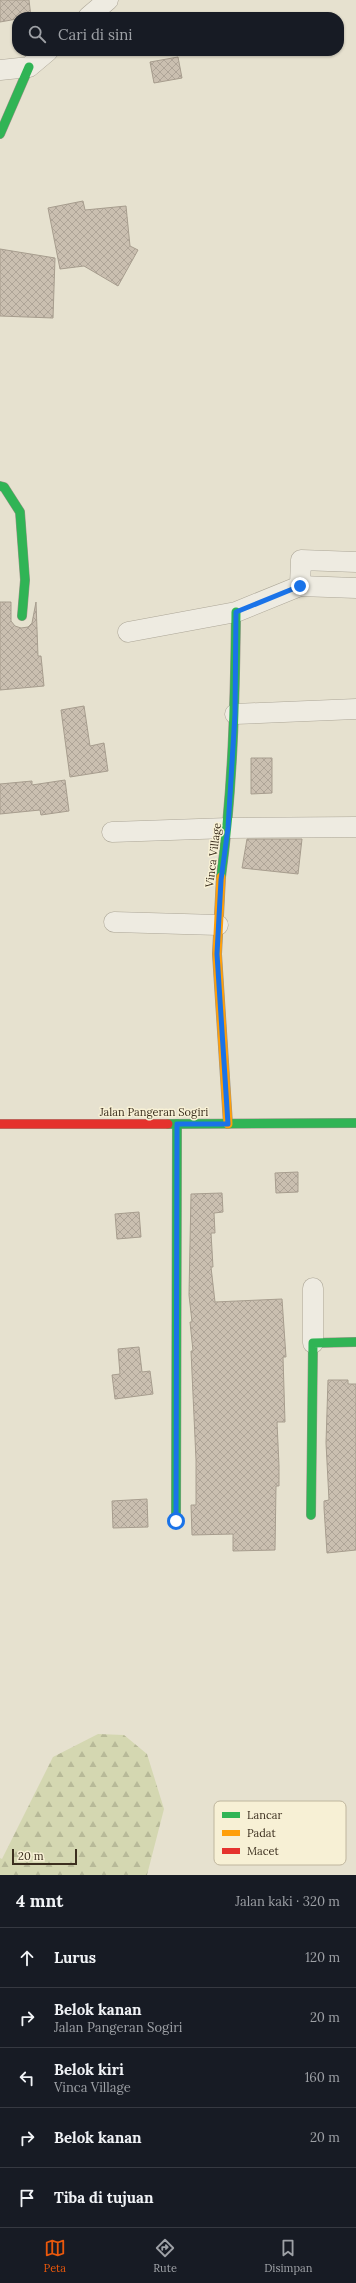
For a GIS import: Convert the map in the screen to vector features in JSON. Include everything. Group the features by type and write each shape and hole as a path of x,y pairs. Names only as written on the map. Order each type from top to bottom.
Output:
{"street":[{"path":"94,12 108,0"},
{"path":"0,134 29,67 42,56"},
{"path":"0,70 29,67"},
{"path":"0,486 4,487 20,512 26,580 22,616"},
{"path":"300,586 301,560 356,562"},
{"path":"128,632 236,612 300,586 356,588"},
{"name":"Vinca Village","path":"228,1124 217,954 221,880 228,828 235,714 236,612"},
{"path":"235,714 356,708"},
{"path":"112,832 228,828 356,827"},
{"path":"114,922 218,925"},
{"name":"Jalan Pangeran Sogiri","path":"0,1124 356,1123"},
{"path":"176,1521 177,1124"},
{"path":"311,1515 313,1288"},
{"path":"313,1343 356,1342"}],"green space":[{"path":"98,1734 124,1735 147,1754 164,1809 147,1875 0,1875 0,1858 2,1859 53,1757"}],"building":[{"path":"0,0 29,0 30,12 12,12 12,20 0,22"},
{"path":"178,57 182,78 154,83 150,62"},
{"path":"83,201 85,210 126,206 130,246 138,250 118,286 84,266 60,269 48,208"},
{"path":"0,249 55,258 53,318 0,316"},
{"path":"0,602 11,602 11,621 15,626 21,628 28,627 32,623 36,602 38,656 41,656 44,686 0,690"},
{"path":"84,706 90,746 104,743 108,771 70,777 61,710"},
{"path":"251,758 272,758 272,793 251,794"},
{"path":"65,780 69,811 41,815 40,810 0,814 0,784 32,781 32,785"},
{"path":"247,839 302,839 298,874 242,868"},
{"path":"298,1172 298,1192 276,1193 275,1173"},
{"path":"222,1193 223,1212 214,1213 215,1233 211,1233 213,1267 211,1267 215,1302 282,1299 286,1357 283,1357 285,1422 277,1422 279,1486 276,1486 275,1550 233,1551 233,1534 192,1535 191,1505 196,1505 196,1460 191,1351 193,1351 190,1322 192,1322 189,1295 191,1194"},
{"path":"139,1212 141,1237 117,1239 115,1214"},
{"path":"139,1347 142,1372 150,1371 153,1394 115,1399 112,1375 120,1374 118,1349"},
{"path":"328,1380 348,1380 348,1384 356,1384 356,1550 327,1553 324,1501 329,1500 326,1443"},
{"path":"147,1499 148,1527 113,1528 112,1501"}],"traffic: fast":[{"path":"0,134 29,67"},
{"path":"0,486 4,487 20,512 25,580 22,616"},
{"path":"221,877 231,778 236,612"},
{"path":"168,1124 356,1123"},
{"path":"176,1521 177,1124"},
{"path":"311,1515 313,1343 356,1342"}],"traffic: slow":[{"path":"221,877 217,954 228,1124"}],"traffic: jam":[{"path":"0,1124 168,1124"}],"route":[{"path":"176,1521 177,1124 228,1124 217,954 221,880 228,828 235,714 236,612 300,586"}]}
